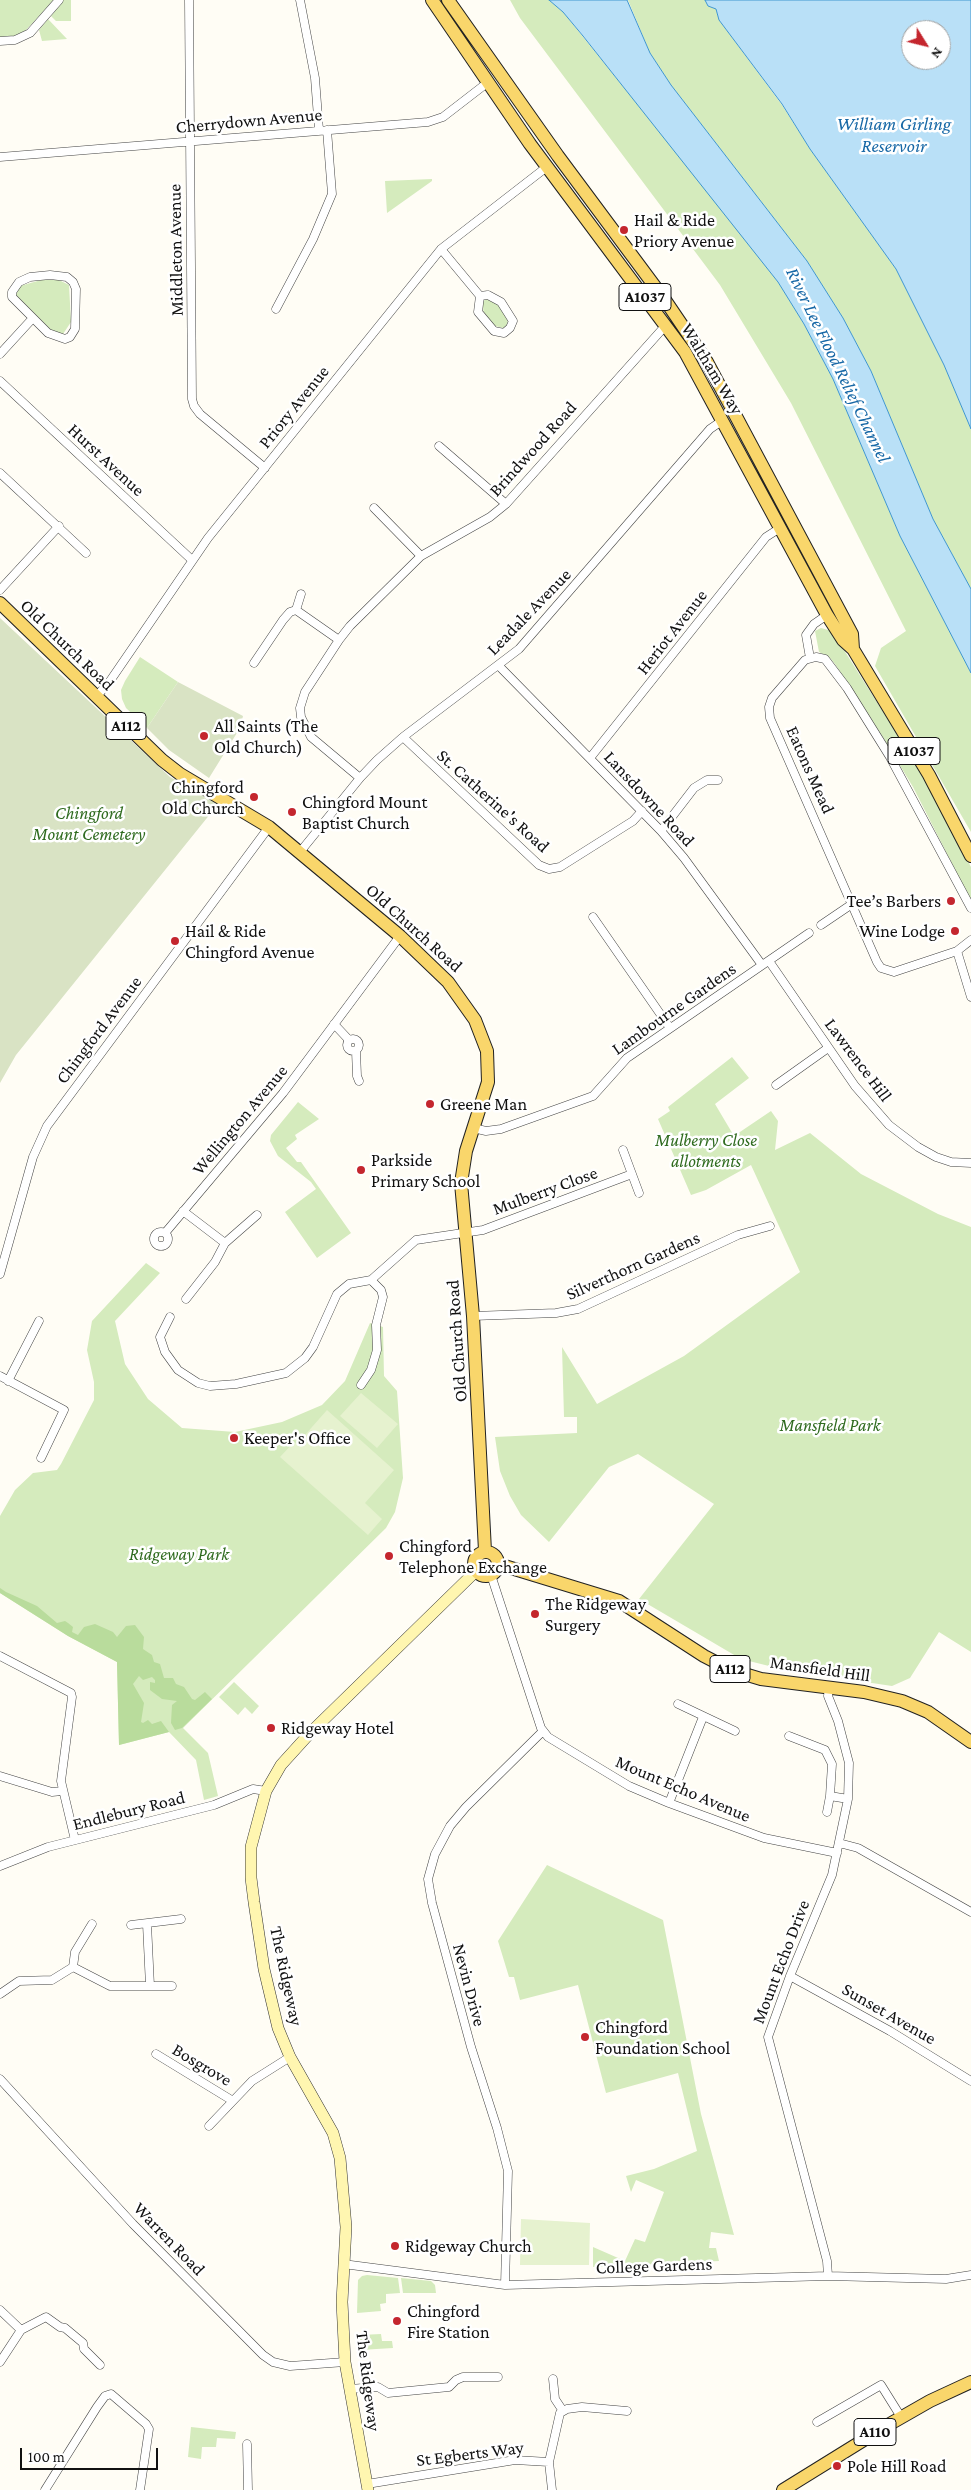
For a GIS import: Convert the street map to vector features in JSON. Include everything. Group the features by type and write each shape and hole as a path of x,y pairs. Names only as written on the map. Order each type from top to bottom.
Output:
{"main road":[{"name":"Waltham Way","path":"432,0 530,144 666,325 704,371 723,420 758,472 780,528 833,612 852,634 853,649 928,775 971,856"},
{"name":"Waltham Way","path":"448,0 542,134 636,259 704,371 833,612"},
{"path":"474,63 485,54"},
{"path":"506,109 518,100"},
{"path":"530,144 542,134"},
{"path":"566,190 577,182"},
{"name":"A1037","path":"624,269 636,259"},
{"name":"Old Church Road","path":"1,608 162,760 180,774 269,827 400,936 454,989 476,1020 485,1041 488,1082 473,1128 461,1183 473,1316 485,1551 475,1557 476,1571"},
{"name":"A112","path":"476,1571 481,1575 495,1570 494,1554 485,1551"},
{"name":"Mansfield Hill","path":"495,1570 619,1601 704,1656 731,1670 769,1680 889,1697 914,1705 971,1742"},
{"name":"The Ridgeway","path":"367,2487 345,2362 343,2264 346,2227 343,2177 338,2145 280,2035 272,2005 251,1878 251,1847 266,1791 272,1778 291,1752 476,1571"},
{"name":"A110","path":"783,2490 901,2417 971,2382"}],"street":[{"path":"0,41 15,40 30,33 59,0"},
{"name":"Middleton Avenue","path":"189,0 192,399 194,406 200,414 265,468"},
{"path":"276,309 313,238 332,194 315,78 300,0"},
{"name":"Cherrydown Avenue","path":"0,157 436,121 487,83"},
{"name":"Priory Avenue","path":"96,697 110,681 192,560 441,249 548,166"},
{"path":"441,249 480,296 478,307 480,316 498,333 508,331 513,321 501,302 493,296 480,296"},
{"path":"50,274 71,279 76,289 76,324 70,336 66,339 54,337 32,319 12,297 19,282 30,277 50,274"},
{"path":"0,354 32,319"},
{"name":"Brindwood Road","path":"360,778 311,737 301,717 300,708 305,692 339,640 350,626 421,556 490,517 506,504 666,325"},
{"name":"Hurst Avenue","path":"0,381 192,560"},
{"name":"Leadale Avenue","path":"300,852 360,778 403,737 499,666 536,631 710,429 723,420"},
{"path":"439,446 506,504"},
{"path":"0,473 59,526 86,554"},
{"path":"374,508 421,556"},
{"path":"0,590 59,526"},
{"name":"Heriot Avenue","path":"590,758 766,538 780,528"},
{"path":"296,610 301,594"},
{"path":"296,610 339,640"},
{"path":"254,663 283,620 290,612 296,610"},
{"path":"833,612 814,624 806,635 810,658 825,659 847,688 890,757 971,908"},
{"name":"Eatons Mead","path":"810,658 805,660 772,698 769,712 877,962 886,971 894,972 957,952 971,940"},
{"name":"Lansdowne Road","path":"499,666 662,831 766,963"},
{"name":"St. Catherine's Road","path":"403,737 539,865 550,869 560,867 633,821 642,811"},
{"path":"662,831 694,788 707,780 718,780"},
{"name":"Chingford Avenue","path":"0,1274 34,1157 47,1126 269,827"},
{"path":"821,925 852,904"},
{"path":"593,917 670,1028"},
{"name":"Lambourne Gardens","path":"473,1128 486,1131 501,1129 593,1096 622,1063 809,933"},
{"name":"Wellington Avenue","path":"165,1233 283,1093 400,936"},
{"path":"957,952 971,997"},
{"name":"Lawrence Hill","path":"766,963 872,1107 904,1137 936,1157 950,1162 971,1163"},
{"path":"334,1024 349,1040 347,1048 350,1051 356,1051 359,1081"},
{"path":"776,1085 828,1048"},
{"path":"624,1150 639,1193"},
{"name":"Mulberry Close","path":"371,1280 416,1240 483,1230 632,1174"},
{"path":"184,1211 225,1243"},
{"path":"186,1299 215,1262 225,1243 257,1215"},
{"name":"Silverthorn Gardens","path":"473,1316 573,1311 738,1235 770,1226"},
{"path":"170,1317 160,1337 164,1352 178,1370 198,1383 210,1386 245,1382 274,1376 295,1367 313,1347 337,1294 349,1284 371,1280 381,1290 383,1297 376,1325 377,1350 371,1370 361,1385"},
{"path":"8,1380 39,1321"},
{"path":"0,1376 64,1410 40,1458"},
{"path":"495,1570 543,1732"},
{"path":"0,1656 70,1693 72,1697 61,1781 75,1840"},
{"name":"Mount Echo Drive","path":"828,2276 827,2261 768,2040 790,1976 832,1875 848,1799 849,1763 838,1721 828,1696 829,1687"},
{"path":"678,1704 735,1731"},
{"path":"669,1803 703,1716"},
{"name":"Mount Echo Avenue","path":"543,1732 548,1737 629,1786 669,1803 764,1838 837,1853"},
{"name":"Nevin Drive","path":"505,2285 508,2171 497,2128 471,2047 432,1903 428,1879 435,1854 450,1826 466,1807 543,1732"},
{"path":"789,1736 820,1746 829,1755 832,1764 827,1812"},
{"path":"0,1776 52,1792 62,1791"},
{"name":"Endlebury Road","path":"0,1866 20,1857 75,1840 214,1805 253,1789 266,1791"},
{"path":"830,1796 848,1799"},
{"path":"839,1843 858,1848 971,1912"},
{"path":"131,1925 181,1919"},
{"path":"73,1967 75,1952 92,1924"},
{"path":"147,1924 150,1986"},
{"path":"73,1967 110,1986 172,1986"},
{"path":"0,1994 19,1981 52,1980 73,1967"},
{"name":"Sunset Avenue","path":"790,1976 890,2031 971,2081"},
{"name":"Bosgrove","path":"156,2054 233,2101"},
{"name":"Bosgrove","path":"209,2126 252,2081 290,2057"},
{"name":"Warren Road","path":"0,2080 133,2224 263,2355 273,2362 290,2366 345,2362"},
{"name":"College Gardens","path":"343,2264 505,2285 828,2276 970,2278"},
{"path":"0,2310 21,2330"},
{"path":"0,2362 21,2330 29,2324 48,2318 82,2343 84,2349 100,2365"},
{"path":"349,2389 378,2387 388,2393 449,2387 456,2380 463,2377 498,2377"},
{"path":"553,2379 554,2399 563,2411"},
{"path":"817,2422 881,2385 901,2417"},
{"path":"45,2490 97,2407 105,2396 111,2394 146,2424 149,2429 140,2490"},
{"path":"548,2462 559,2417 563,2411 582,2407 627,2411"},
{"path":"247,2444 248,2490"},
{"name":"St Egberts Way","path":"367,2487 386,2486 473,2465 515,2460 548,2462 552,2490"}],"green space":[{"path":"0,0 54,0 25,31 12,37 0,37"},
{"path":"63,0 71,0 71,21 56,21 51,16"},
{"path":"510,0 549,0 563,12 729,218 778,282 804,324 833,379 900,536 971,673 971,832 875,666 881,648 906,631 791,403 720,285 520,18"},
{"path":"628,0 705,0 708,6 716,9 719,20 782,105 810,149 896,269 944,365 971,429 971,589 933,519 871,371 843,318 807,261 671,85 650,53"},
{"path":"48,19 67,39 42,41 39,30"},
{"path":"432,179 432,181 387,213 385,181"},
{"path":"41,280 59,280 69,285 71,322 63,334 54,334 16,295 20,286"},
{"path":"489,298 496,302 508,319 507,326 503,328 495,326 484,315 482,300"},
{"name":"Chingford Mount Cemetery","path":"0,618 170,777 219,803 16,1055 0,1083"},
{"path":"821,628 832,631 926,780 971,867 971,901 913,787 881,734 835,664 830,658 819,652 815,631"},
{"path":"140,657 178,682 147,728 126,708 121,690"},
{"path":"178,682 243,716 240,728 209,778 169,750 147,728"},
{"name":"Mansfield Park","path":"732,1057 749,1078 715,1104 734,1136 771,1111 778,1121 775,1150 810,1133 861,1174 938,1214 971,1227 971,1652 939,1632 910,1678 892,1686 785,1670 741,1659 639,1599 714,1504 638,1454 609,1467 549,1542 521,1515 510,1496 500,1471 495,1437 577,1433 577,1417 564,1417 562,1347 597,1404 684,1356 800,1272 751,1165 706,1190 691,1195 658,1119 670,1111 668,1107"},
{"path":"298,1102 319,1119 295,1135 297,1139 286,1148 297,1162 301,1162 351,1233 317,1258 285,1212 316,1189 311,1182 278,1156 270,1141 271,1135"},
{"name":"Ridgeway Park","path":"146,1263 160,1273 115,1321 125,1364 148,1399 182,1428 235,1432 282,1422 322,1405 345,1381 370,1323 383,1327 384,1376 397,1391 403,1478 395,1512 386,1528 183,1728 208,1753 218,1796 204,1800 196,1760 169,1732 119,1745 117,1662 68,1636 0,1593 0,1516 15,1490 33,1473 57,1470 61,1464 94,1400 94,1382 87,1350 92,1321"},
{"path":"361,1393 398,1424 377,1448 340,1416"},
{"path":"327,1410 394,1470 365,1503 382,1519 368,1535 280,1457 294,1442 297,1444"},
{"path":"0,1588 37,1606 57,1623 65,1621 73,1627 72,1632 78,1635 84,1627 95,1624 113,1632 117,1637 126,1626 135,1625 144,1637 143,1649 152,1655 154,1662 160,1664 164,1678 173,1678 176,1684 184,1687 192,1699 195,1700 205,1692 212,1699 182,1728 175,1730 171,1723 172,1705 177,1701 162,1699 150,1690 150,1682 155,1683 152,1677 143,1680 139,1676 133,1684 144,1703 141,1722 143,1723 148,1720 152,1724 161,1721 169,1732 119,1745 117,1662 68,1636 0,1593"},
{"path":"234,1682 259,1706 252,1714 245,1707 238,1715 219,1697"},
{"path":"547,1865 663,1920 701,2114 734,2235 711,2232 709,2248 716,2248 719,2261 593,2267 593,2247 625,2261 635,2239 645,2242 664,2192 636,2180 631,2192 626,2176 654,2169 697,2151 678,2073 606,2093 578,1985 520,2000 514,1977 509,1977 498,1941"},
{"path":"521,2219 590,2223 589,2265 520,2265"},
{"path":"362,2276 398,2278 400,2293 386,2294 386,2303 380,2304 381,2311 357,2313 358,2280"},
{"path":"401,2278 431,2281 435,2285 436,2293 403,2293"},
{"path":"381,2334 382,2341 392,2341 393,2348 360,2350 360,2335"},
{"path":"191,2427 236,2432 235,2439 217,2438 216,2447 202,2447 201,2459 188,2457"}],"water":[{"name":"River Lee Flood Relief Channel","path":"549,0 627,0 650,53 671,85 807,261 843,318 871,371 933,519 971,589 971,673 900,536 833,379 804,324 778,282 583,36 563,12"},
{"name":"William Girling Reservoir","path":"705,0 971,0 971,429 944,365 896,269 810,149 782,104 719,20 716,9 708,6"}],"place":[{"name":"Hail & Ride Priory Avenue","path":"624,230"},
{"name":"All Saints (The Old Church)","path":"204,736"},
{"name":"Chingford Old Church","path":"254,797"},
{"name":"Chingford Mount Baptist Church","path":"292,812"},
{"name":"Tee’s Barbers","path":"951,901"},
{"name":"Wine Lodge","path":"955,931"},
{"name":"Hail & Ride Chingford Avenue","path":"175,941"},
{"name":"Greene Man","path":"430,1104"},
{"name":"Parkside Primary School","path":"361,1170"},
{"name":"Keeper's Office","path":"234,1438"},
{"name":"Chingford Telephone Exchange","path":"389,1556"},
{"name":"The Ridgeway Surgery","path":"535,1614"},
{"name":"Ridgeway Hotel","path":"271,1728"},
{"name":"Chingford Foundation School","path":"585,2037"},
{"name":"Ridgeway Church","path":"395,2246"},
{"name":"Chingford Fire Station","path":"397,2321"},
{"name":"Pole Hill Road","path":"837,2466"}],"park label":[{"name":"Mulberry Close allotments","path":"706,1150"}]}
